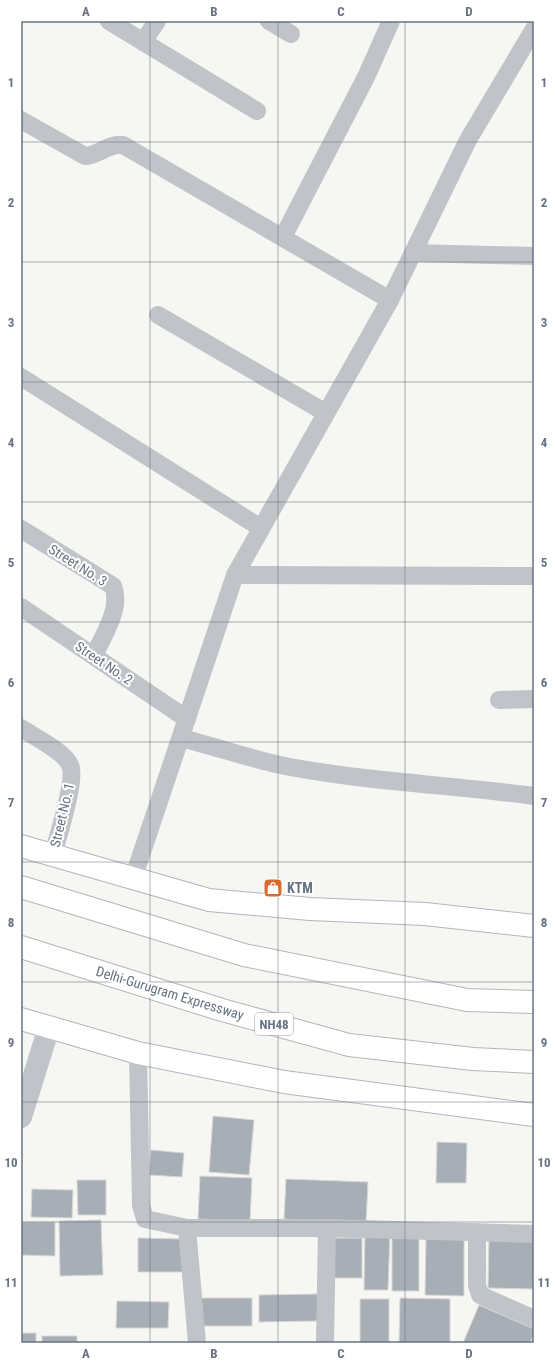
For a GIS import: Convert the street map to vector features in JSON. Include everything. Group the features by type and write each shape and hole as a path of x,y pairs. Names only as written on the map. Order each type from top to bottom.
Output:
{"main road":[{"path":"21,846 209,900 310,909 425,914 534,926"},
{"path":"21,887 244,955 467,1000 534,1002"},
{"name":"Delhi-Gurugram Expressway","path":"21,947 222,1010 349,1045 473,1059 534,1062"},
{"path":"21,1019 138,1053 284,1082 534,1115"}],"street":[{"path":"109,21 257,111"},
{"path":"143,42 157,21"},
{"path":"269,21 291,34"},
{"path":"283,238 366,78 391,21"},
{"path":"132,879 235,575 390,300 468,140 534,29"},
{"path":"21,120 85,156 94,155 115,144 123,145 390,300"},
{"path":"413,252 534,256"},
{"path":"158,315 326,413"},
{"path":"21,377 261,528"},
{"name":"Street No. 3","path":"21,529 113,586 116,594 116,606 94,656"},
{"path":"235,575 534,576"},
{"name":"Street No. 2","path":"21,607 187,719"},
{"path":"500,700 534,699"},
{"name":"Street No. 1","path":"21,728 64,757 70,765 70,786 53,855"},
{"path":"181,738 289,767 401,783 486,790 534,796"},
{"path":"21,1117 48,1027"},
{"path":"138,1053 142,1214 145,1219 152,1222 187,1228 327,1228 534,1234"},
{"path":"187,1228 197,1343"},
{"path":"325,1343 327,1228"},
{"path":"477,1232 477,1285 480,1295 534,1319"}],"building":[{"path":"213,1116 254,1120 249,1175 209,1172"},
{"path":"437,1142 467,1143 466,1183 436,1183"},
{"path":"151,1150 184,1153 182,1177 149,1175"},
{"path":"200,1176 252,1178 250,1221 198,1219"},
{"path":"286,1179 368,1182 366,1223 284,1219"},
{"path":"77,1180 106,1180 106,1215 78,1215"},
{"path":"32,1189 73,1190 72,1218 31,1217"},
{"path":"101,1220 103,1275 60,1276 59,1221"},
{"path":"21,1222 55,1222 55,1256 21,1255"},
{"path":"365,1233 390,1233 388,1290 364,1290"},
{"path":"392,1236 419,1236 419,1291 392,1291"},
{"path":"489,1236 534,1237 533,1289 488,1288"},
{"path":"138,1238 184,1239 184,1272 138,1272"},
{"path":"330,1238 362,1238 362,1278 330,1278"},
{"path":"426,1238 464,1238 464,1296 425,1295"},
{"path":"318,1294 318,1321 259,1322 259,1295"},
{"path":"200,1298 252,1298 252,1326 200,1326"},
{"path":"400,1298 450,1299 450,1343 399,1343"},
{"path":"360,1299 389,1299 389,1343 360,1343"},
{"path":"117,1301 169,1302 168,1328 116,1328"},
{"path":"479,1305 534,1329 534,1334 530,1343 463,1343"},
{"path":"21,1333 36,1333 36,1343 21,1343"},
{"path":"42,1336 77,1336 77,1343 42,1343"}],"place":[{"name":"KTM","path":"273,888"}]}
